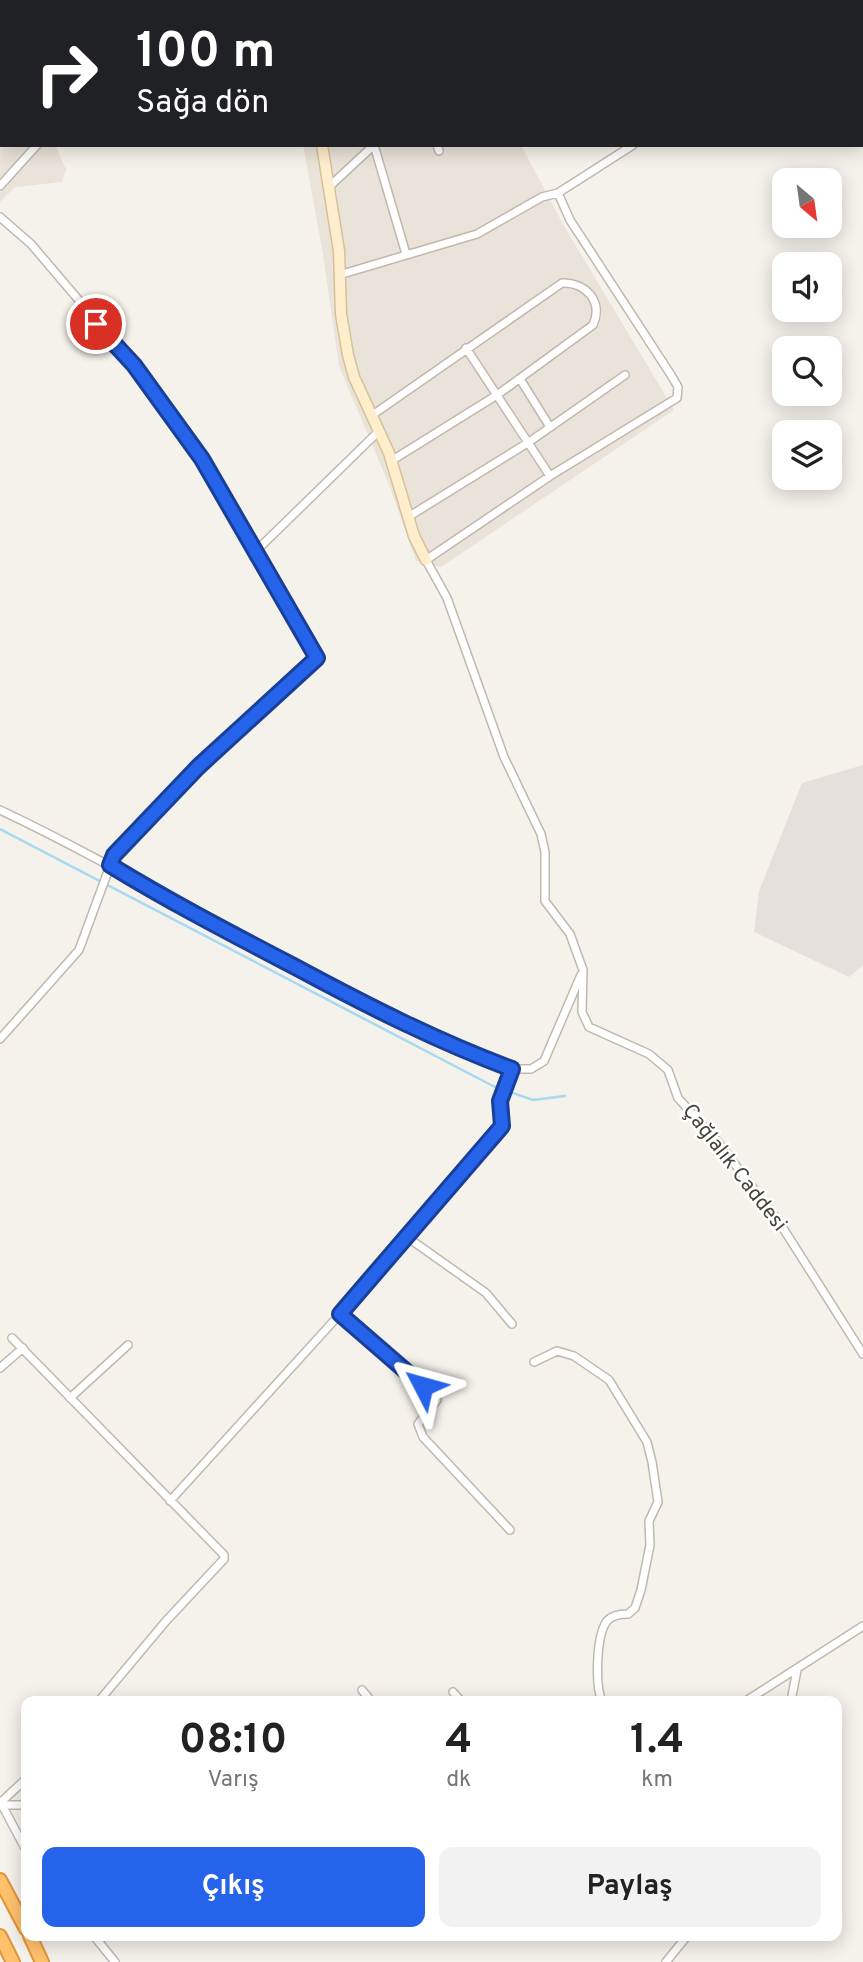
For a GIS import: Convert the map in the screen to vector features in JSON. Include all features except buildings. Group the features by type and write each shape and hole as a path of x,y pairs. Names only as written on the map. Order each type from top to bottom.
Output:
{"highway":[{"path":"0,1880 21,1920"},
{"path":"0,1936 13,1962"},
{"path":"32,1941 42,1962"}],"street":[{"path":"0,186 35,147"},
{"path":"0,810 391,1018 450,1046 512,1069 531,1069 544,1061 583,970 570,934 545,901 545,852 541,834 504,757 447,598 426,560 408,517 391,461 354,377 341,314 330,186 322,147"},
{"path":"330,186 372,147"},
{"path":"375,147 406,254"},
{"path":"339,275 477,234 542,197 558,193 630,147"},
{"path":"426,560 550,476 677,398 678,387 570,220 558,193"},
{"path":"0,217 30,244 134,365 202,459 317,658 198,767 114,855 79,950 0,1039"},
{"path":"371,416 562,283 577,282 586,288 595,306 593,325 497,395 391,461"},
{"path":"466,348 550,476"},
{"path":"408,517 529,442 625,375"},
{"path":"520,379 550,427"},
{"path":"255,552 379,431"},
{"name":"Çağlalık Caddesi","path":"583,970 582,1012 589,1027 649,1054 668,1070 678,1098 718,1142 781,1224 863,1354"},
{"path":"170,1501 340,1314 502,1126 500,1101 512,1069"},
{"path":"407,1237 486,1293 512,1324"},
{"path":"340,1314 434,1395 437,1400 418,1424 423,1437 510,1530"},
{"path":"12,1338 220,1550 224,1559 166,1621 103,1696"},
{"path":"70,1398 128,1345"},
{"path":"0,1368 23,1348"},
{"path":"534,1362 557,1351 574,1356 609,1380 647,1442 652,1462 658,1502 649,1521 650,1545 641,1591 635,1608 628,1614 618,1614 607,1621 600,1637 602,1696"},
{"path":"754,1696 863,1626"},
{"path":"792,1696 797,1670"},
{"path":"362,1690 367,1696"},
{"path":"453,1692 457,1696"},
{"path":"1,1804 21,1784"},
{"path":"1,1804 21,1805"},
{"path":"1,1804 21,1841"},
{"path":"98,1941 116,1962"},
{"path":"666,1962 684,1941"}],"shaded area":[{"path":"0,147 56,147 66,169 62,182 15,187 0,202"},
{"path":"303,147 522,147 564,226 674,410 441,567 416,561 390,487 339,366 323,254"},
{"path":"863,765 863,965 849,977 754,932 759,891 802,783"}],"waterway":[{"path":"0,829 493,1086 533,1100 565,1096"}],"route":[{"path":"96,324 134,365 202,459 317,658 311,667 198,767 151,814 114,855 110,865 176,905 404,1024 450,1046 512,1069 500,1101 502,1126 340,1314 423,1386"}]}
